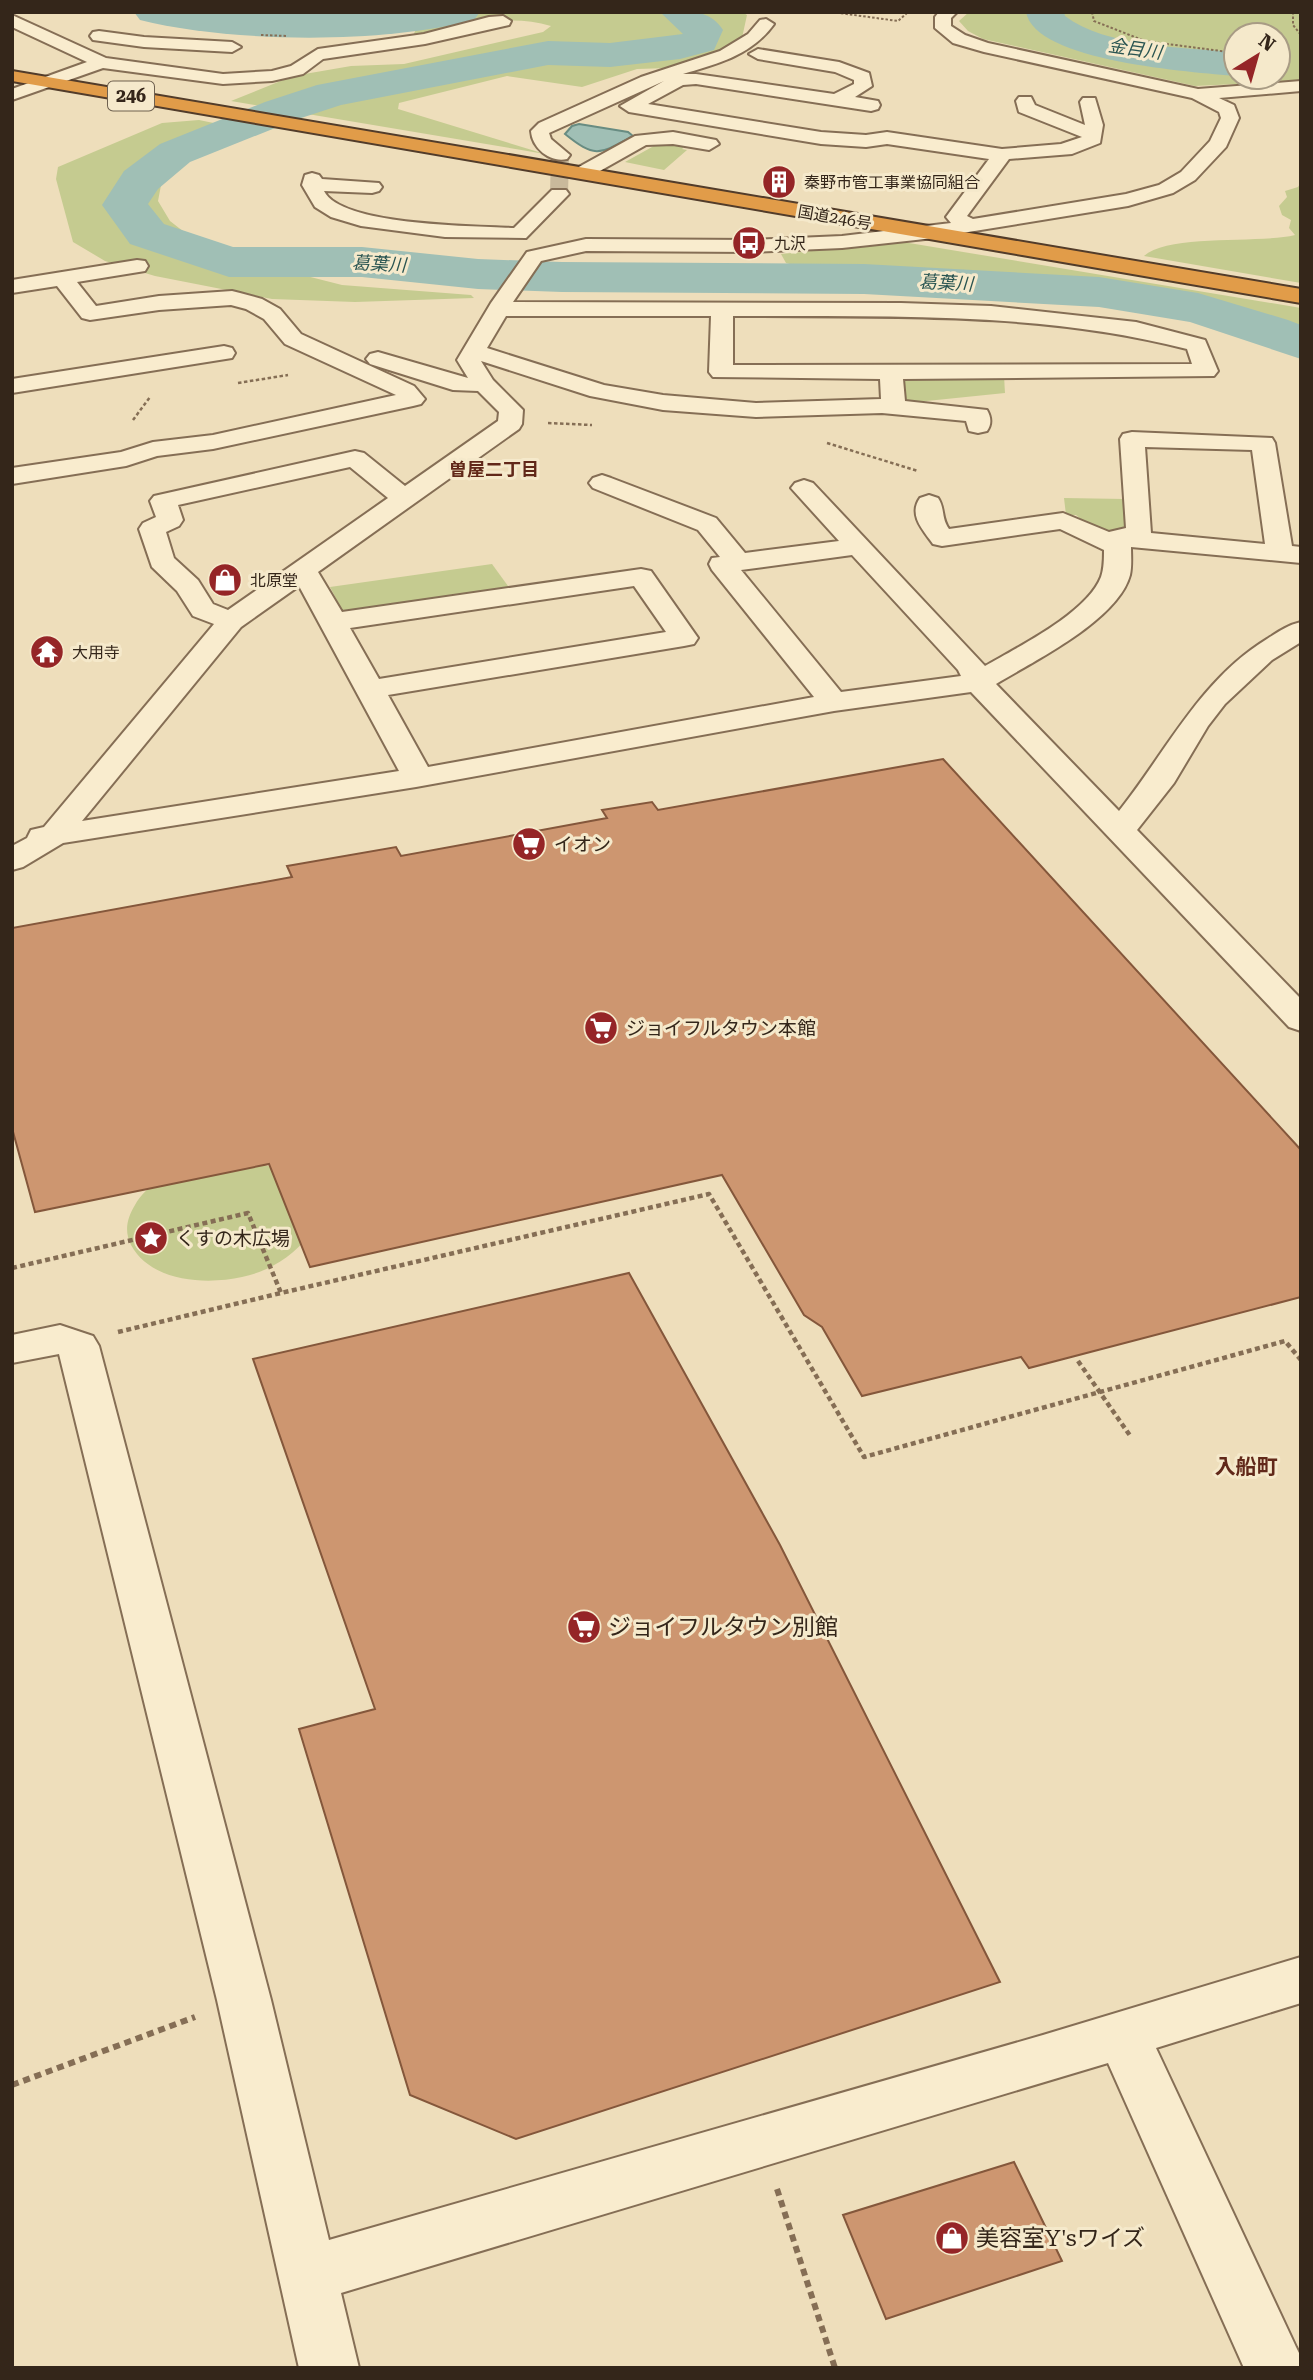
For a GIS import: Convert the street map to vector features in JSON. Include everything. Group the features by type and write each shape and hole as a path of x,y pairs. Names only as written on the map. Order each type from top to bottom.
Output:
{"highway":[{"name":"246","path":"12,76 48,82"},
{"name":"国道246号","path":"48,82 1301,296"}],"street":[{"path":"949,12 943,18 943,28 958,39 984,47 1198,94 1297,90"},
{"path":"12,20 102,63 223,79 272,76 297,70 318,54 425,40 489,22 503,21"},
{"path":"766,24 753,40 736,50 697,66 649,80 629,106 821,138 866,141 887,138 1002,155 1020,150 1081,148 1093,139 1094,135 1088,102"},
{"path":"59,42 101,36 126,36 232,47"},
{"path":"758,54 839,67 863,77 863,86 838,99"},
{"path":"12,95 102,63"},
{"path":"561,155 544,144 540,131 562,118 679,80 696,79 871,105"},
{"path":"12,860 54,835 177,674 231,621 510,424 510,410 484,384 469,360 501,304 534,256 547,251 586,245 802,245 925,233 1128,200 1167,188 1188,176 1219,143 1230,118 1227,109 1198,94"},
{"path":"1025,101 1026,108 1094,135"},
{"path":"584,172 642,140 673,138 724,146"},
{"path":"799,150 821,138"},
{"path":"970,226 956,217 1002,155"},
{"path":"372,187 312,182 312,188 322,203 344,215 387,225 519,234 559,194"},
{"path":"519,234 521,242 547,251"},
{"path":"12,288 137,267"},
{"path":"12,476 126,459 413,399 406,391 293,339 272,314 254,304 223,297 90,313 64,280"},
{"path":"501,304 991,313 1136,329 1197,345 1206,371 721,372 722,309"},
{"path":"286,330 461,385 484,384"},
{"path":"473,352 497,356 615,395 765,411 867,404 978,415 978,426"},
{"path":"12,386 225,354"},
{"path":"891,372 894,407"},
{"path":"929,503 929,520 943,538 1053,513 1063,521 1118,542 1290,554 1262,443 1132,439 1139,532 1118,542"},
{"path":"231,621 203,610 188,586 160,561 152,529 170,520 163,500 355,458 404,498"},
{"path":"603,483 643,489 707,524 738,562"},
{"path":"804,488 971,667 978,682 1121,828 1301,1020"},
{"path":"12,841 416,778 834,702 978,682 1064,632 1105,596 1116,575 1118,542"},
{"path":"834,702 722,564 858,546"},
{"path":"304,570 412,763 416,778"},
{"path":"334,622 641,577 684,638 370,689"},
{"path":"1121,828 1163,776 1195,723 1215,698 1262,654 1301,630"},
{"path":"12,1349 60,1339 78,1346 244,2000 329,2368"},
{"path":"306,2275 1124,2035 1301,1980"},
{"path":"1124,2035 1275,2368"}],"path":[{"path":"832,12 898,20 908,12"},
{"path":"1092,12 1094,21 1122,35 1222,51"},
{"path":"1293,12 1291,17 1295,30 1301,35"},
{"path":"231,384 299,373"},
{"path":"145,453 131,422 139,415 149,397 162,395"},
{"path":"822,441 915,468 923,474 925,500 929,503"},
{"path":"109,1335 709,1194 864,1457 1285,1341 1301,1360"},
{"path":"12,1268 248,1213 281,1293"},
{"path":"1078,1361 1131,1437"},
{"path":"12,2085 244,2000"},
{"path":"761,2141 835,2368"}],"green space":[{"path":"441,12 742,12 747,15 742,38 697,62 669,68 637,69 582,87 507,76 399,103 398,109 545,154 231,101 293,76 351,66 404,64 543,32 551,26 533,22 498,21 411,40 417,27"},
{"path":"969,12 1301,12 1301,81 1292,81 1292,21 1222,21 1222,85 1195,86 983,39 968,31 959,21"},
{"path":"199,120 233,127 229,134 162,180 158,201 170,221 197,242 271,267 342,285 471,295 474,298 355,302 272,299 155,276 105,261 73,242 56,179 58,167 162,123"},
{"path":"661,142 685,146 682,149 687,150 664,170 625,162"},
{"path":"1301,182 1301,283 1144,256 1173,244 1295,235 1289,228 1291,220 1282,215 1279,206 1287,197 1285,191 1298,187"},
{"path":"903,242 1301,308 1301,333 1255,316 1192,301 1049,280 954,279 807,269 786,263 781,254"},
{"path":"910,375 1004,376 1005,393 907,403 901,379"},
{"path":"1064,498 1125,499 1127,528 1105,532 1094,528 1076,515 1066,515"},
{"path":"492,564 511,590 356,614 342,610 330,587"},
{"path":"252,1162 280,1169 309,1236 295,1250 262,1271 212,1281 180,1278 165,1273 140,1257 131,1245 127,1225 137,1201 150,1187 165,1178"}],"water":[{"path":"579,124 628,132 633,136 605,150 591,150 565,134 572,126"}],"building":[{"name":"ジョイフルタウン本館","path":"943,759 1301,1150 1301,1297 1029,1368 1021,1357 862,1396 822,1327 804,1315 722,1175 310,1267 269,1164 35,1212 12,1128 12,928 292,877 287,866 396,847 401,856 607,818 602,810 652,802 658,810"},
{"name":"ジョイフルタウン別館","path":"629,1273 780,1545 1000,1982 516,2139 410,2095 299,1729 375,1709 253,1359"},
{"name":"美容室Y'sワイズ","path":"1014,2162 1062,2261 886,2319 843,2215"}],"waterway":[{"name":"葛葉川","path":"153,12 275,24 405,22 461,12"},
{"name":"葛葉川","path":"679,12 704,30 700,42 610,55 548,53 332,94 280,111 175,153 140,181 125,205 147,234 229,262 362,262 478,274 562,277 864,279 1099,292 1198,308 1301,344"},
{"name":"金目川","path":"1045,12 1048,22 1061,32 1081,40 1136,52 1222,63"}],"tunnel":[{"path":"559,194 560,155"}],"place":[{"name":"秦野市管工事業協同組合","path":"779,182"},
{"name":"九沢","path":"749,243"},
{"name":"北原堂","path":"225,580"},
{"name":"大用寺","path":"47,652"},
{"name":"イオン","path":"529,844"},
{"name":"ジョイフルタウン本館","path":"601,1028"},
{"name":"くすの木広場","path":"151,1238"},
{"name":"ジョイフルタウン別館","path":"584,1627"},
{"name":"美容室Y'sワイズ","path":"952,2238"}],"district":[{"name":"曽屋二丁目","path":"494,470"},
{"name":"入船町","path":"1246,1467"}]}
